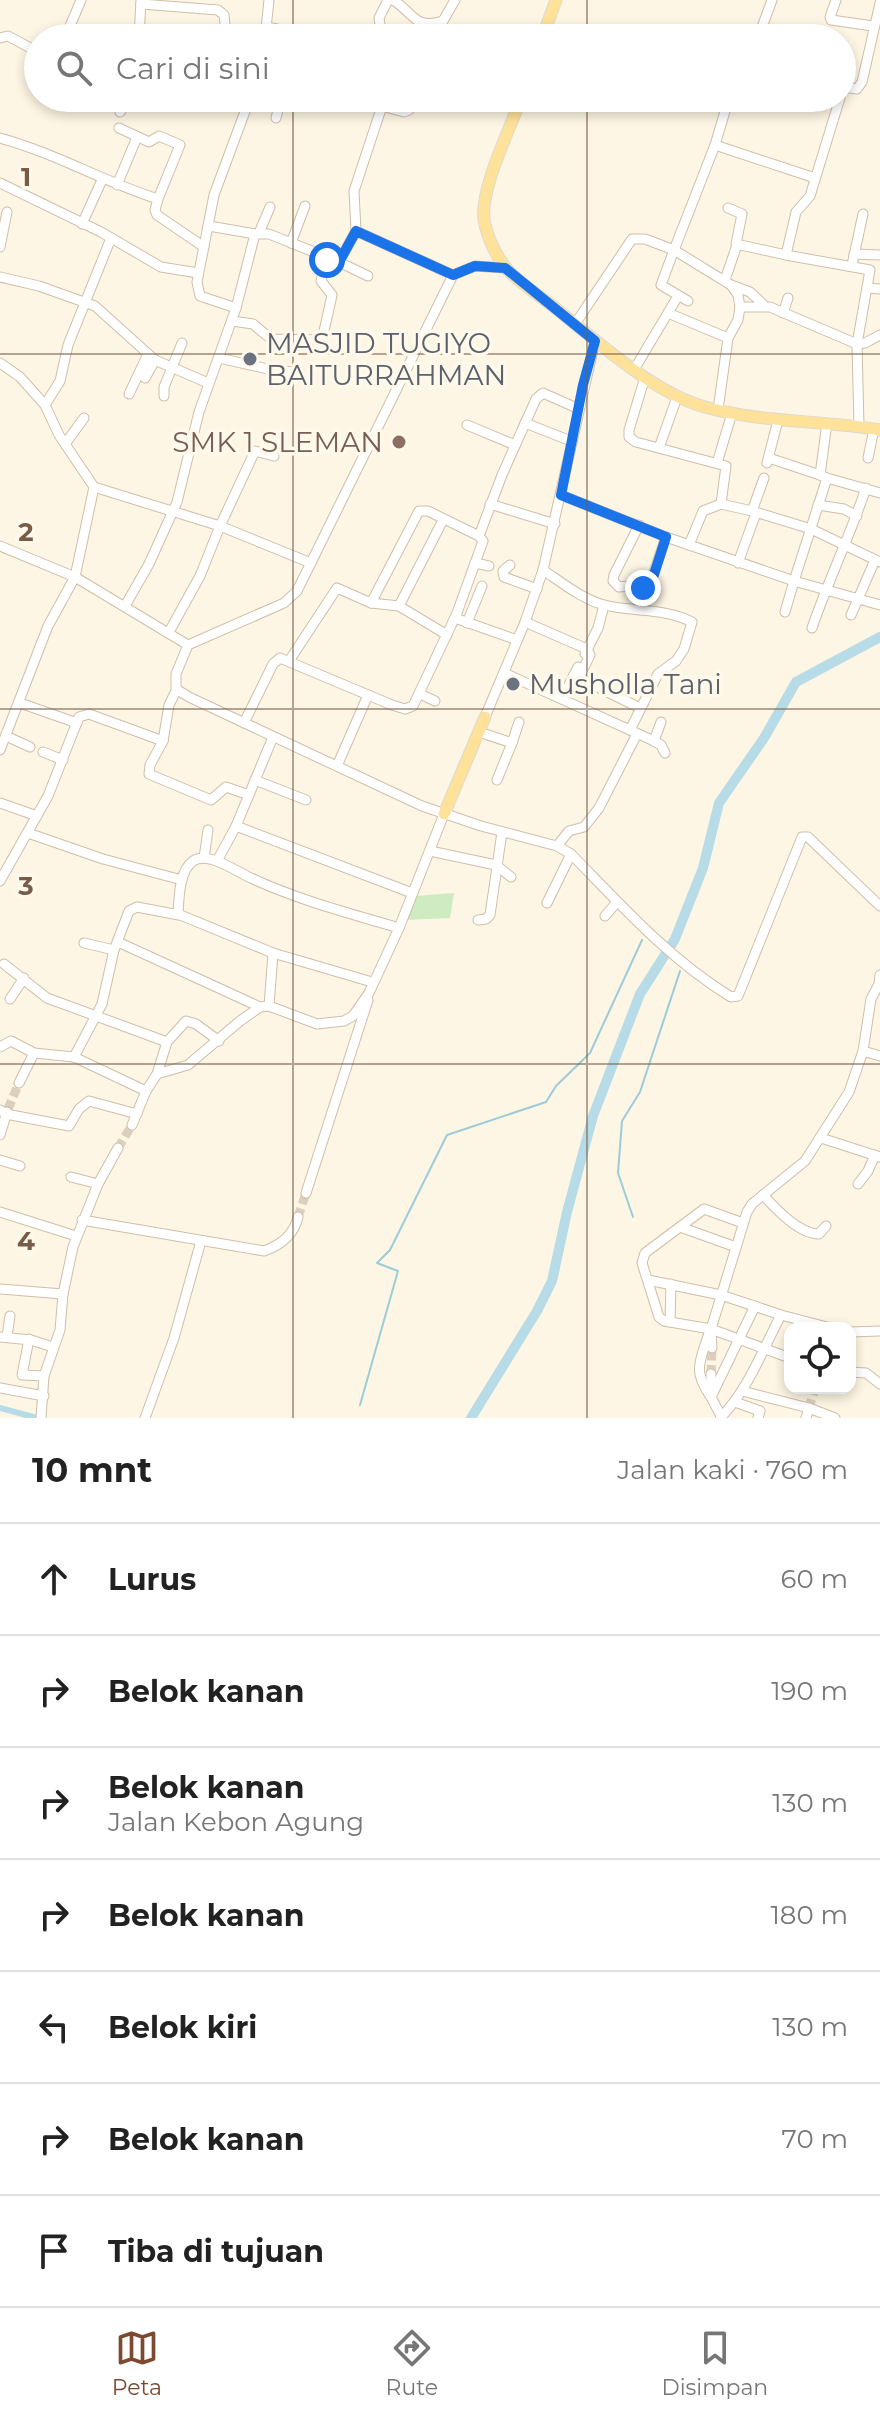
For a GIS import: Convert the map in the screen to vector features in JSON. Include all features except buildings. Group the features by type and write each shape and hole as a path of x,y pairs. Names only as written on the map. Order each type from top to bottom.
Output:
{"main road":[{"path":"547,24 556,0"},
{"path":"516,112 487,189 484,209 488,234 505,268 595,341 677,397 732,413 877,430"},
{"path":"444,814 485,717"}],"street":[{"path":"71,24 81,0"},
{"path":"267,24 269,0"},
{"path":"380,24 379,18 390,0 423,24 443,21 455,0"},
{"path":"763,24 772,0"},
{"path":"836,0 830,19 873,26"},
{"path":"140,24 141,2 218,10 224,15 225,24"},
{"path":"856,89 862,82 880,3"},
{"path":"0,38 8,36 24,45"},
{"path":"236,308 200,296 197,288 214,195 246,112"},
{"path":"276,118 278,112"},
{"path":"339,262 356,231 354,191 380,112"},
{"path":"688,301 661,285 725,112"},
{"path":"786,255 796,212 810,196 836,112"},
{"path":"119,128 150,142 159,136 180,145 155,210 157,215 204,247"},
{"path":"117,185 137,137"},
{"path":"0,138 32,147 102,180 158,199"},
{"path":"715,145 815,178"},
{"path":"82,224 102,180"},
{"path":"0,183 167,269 198,273"},
{"path":"291,243 305,206"},
{"path":"125,606 149,564 182,490 188,450 208,383 232,321 257,234 270,207"},
{"path":"718,410 728,338 738,320 740,307 738,295 729,281 742,214 728,208"},
{"path":"0,247 7,212"},
{"path":"852,265 863,214"},
{"path":"209,226 291,243 368,276"},
{"path":"356,231 453,275"},
{"path":"45,405 60,381 67,349 111,238"},
{"path":"575,324 632,239 645,239 674,250 750,292 764,305 857,344 880,335"},
{"path":"737,245 870,270 857,344 859,426"},
{"path":"854,254 880,255"},
{"path":"232,321 253,324 271,339 322,340 332,295 321,281 327,260"},
{"path":"249,795 226,787 214,800 205,799 149,774 150,765 163,741 169,705 177,689 176,674 188,645 284,603 297,591 453,275 475,266 505,268"},
{"path":"0,277 86,302 102,311 152,357 208,383"},
{"path":"868,288 880,289"},
{"path":"635,368 678,296"},
{"path":"783,313 788,298"},
{"path":"740,307 764,305"},
{"path":"668,313 728,338"},
{"path":"485,717 543,570 595,341"},
{"path":"164,396 164,387 182,343"},
{"path":"145,378 152,357"},
{"path":"129,394 152,357"},
{"path":"219,358 277,371 299,372"},
{"path":"0,363 20,377 45,405 65,444 94,487 220,526 311,563"},
{"path":"645,377 628,433 636,442 726,468 721,504"},
{"path":"479,536 515,445 540,393 579,409"},
{"path":"659,448 677,397"},
{"path":"717,463 732,413"},
{"path":"65,444 84,418"},
{"path":"778,420 768,461 880,493"},
{"path":"525,423 571,441"},
{"path":"785,612 818,505 827,423"},
{"path":"467,425 515,445"},
{"path":"868,458 877,430"},
{"path":"169,632 200,576 255,451 274,456"},
{"path":"738,563 764,478"},
{"path":"0,750 48,626 75,577 94,487"},
{"path":"812,628 866,488"},
{"path":"561,495 738,563 824,591 880,605"},
{"path":"490,504 555,524"},
{"path":"689,545 703,511 721,504 811,529 877,561 851,615"},
{"path":"818,505 844,509 857,516"},
{"path":"244,723 275,660 280,658 405,709 413,706 455,618 483,541 479,536 428,511 417,513 371,603"},
{"path":"399,606 443,520"},
{"path":"639,525 613,581 619,587 649,590"},
{"path":"641,610 666,537"},
{"path":"0,546 75,577 188,645"},
{"path":"475,563 489,566"},
{"path":"510,565 503,571 504,577 537,589"},
{"path":"543,570 583,596 604,605 689,619 693,625 684,649 676,661 658,674 640,708 633,732 599,808 584,827 569,831 557,846"},
{"path":"467,623 482,586"},
{"path":"289,661 337,588 371,603 399,606 447,635"},
{"path":"562,698 588,648 604,605"},
{"path":"455,618 517,640"},
{"path":"525,622 600,654"},
{"path":"588,648 590,655 579,678 640,708"},
{"path":"504,673 654,741 661,745 665,753"},
{"path":"177,689 273,737 444,814 557,846 571,854 676,958 731,997 738,996 805,836 880,906"},
{"path":"420,694 435,701"},
{"path":"337,766 368,695"},
{"path":"20,703 77,723"},
{"path":"0,881 37,816 79,717 89,714 163,741"},
{"path":"497,780 519,722"},
{"path":"654,741 661,722"},
{"path":"479,732 512,743"},
{"path":"6,736 30,747"},
{"path":"217,861 236,826 273,737"},
{"path":"43,752 63,760"},
{"path":"255,780 306,800"},
{"path":"0,803 37,816"},
{"path":"306,1193 372,982 399,928 444,814"},
{"path":"236,826 412,893"},
{"path":"204,858 208,830"},
{"path":"478,920 490,915 502,832"},
{"path":"28,833 103,859 182,880"},
{"path":"430,851 496,865 511,877"},
{"path":"547,903 571,854"},
{"path":"179,915 182,880 190,863 204,858 217,861 282,893 399,928"},
{"path":"605,916 617,902"},
{"path":"74,1057 97,1016 126,915 132,908 179,915 273,953 372,982"},
{"path":"84,943 116,946 307,1022 326,1024 344,1021 353,1016 369,993"},
{"path":"264,1007 273,953"},
{"path":"4,964 47,998 167,1042"},
{"path":"781,1315 742,1391 721,1418 701,1383 698,1369 743,1223 752,1204 798,1169 854,1083 863,1051 871,999 880,984 880,975"},
{"path":"10,999 24,978"},
{"path":"157,1074 188,1065 240,1021 264,1007"},
{"path":"132,1125 157,1074 167,1042 186,1021 196,1024 219,1041"},
{"path":"0,1047 8,1040 34,1053 74,1057 146,1091"},
{"path":"863,1051 880,1056"},
{"path":"19,1083 34,1053"},
{"path":"0,1135 5,1111 69,1126 79,1109 89,1101 137,1114"},
{"path":"821,1138 878,1156 858,1184"},
{"path":"42,1413 44,1376 60,1330 63,1294 76,1236 98,1184 118,1148"},
{"path":"0,1160 20,1166"},
{"path":"71,1177 98,1184"},
{"path":"763,1195 785,1216 812,1233 819,1234 826,1226"},
{"path":"743,1223 704,1209 642,1257 659,1317 711,1329 784,1356"},
{"path":"0,1212 76,1236"},
{"path":"82,1220 269,1250 289,1236 296,1227 298,1217"},
{"path":"680,1227 736,1247"},
{"path":"145,1418 174,1338 201,1241"},
{"path":"648,1280 721,1295 808,1322"},
{"path":"670,1322 671,1284"},
{"path":"0,1289 63,1294"},
{"path":"711,1397 755,1306"},
{"path":"10,1316 3,1336 29,1339 53,1347"},
{"path":"711,1329 712,1348"},
{"path":"856,1332 880,1331"},
{"path":"29,1339 22,1375 44,1376"},
{"path":"856,1372 866,1373 880,1384"},
{"path":"711,1374 711,1397"},
{"path":"0,1388 44,1396"},
{"path":"742,1391 807,1413 835,1418"},
{"path":"735,1402 760,1411 758,1418"}],"green space":[{"path":"454,893 450,918 404,920 415,896"}],"waterway":[{"path":"471,1418 552,1281 593,1116 640,994 675,939 703,868 719,803 764,738 796,682 880,637"},
{"path":"360,1405 398,1271 377,1263 390,1250 447,1135 546,1102 556,1086 590,1053 642,940"},
{"path":"633,1217 618,1173 622,1121 640,1092 680,971"},
{"path":"0,1408 37,1418"}],"tunnel":[{"path":"8,1109 19,1083"},
{"path":"118,1148 132,1125"},
{"path":"298,1217 306,1193"},
{"path":"711,1374 712,1348"},
{"path":"809,1408 813,1394"}],"place":[{"name":"MASJID TUGIYO BAITURRAHMAN","path":"250,359"},
{"name":"SMK 1 SLEMAN","path":"399,442"},
{"name":"Musholla Tani","path":"513,684"}],"route":[{"path":"327,260 339,262 356,231 453,275 475,266 505,268 595,341 561,495 666,537 649,590 643,588"}]}
